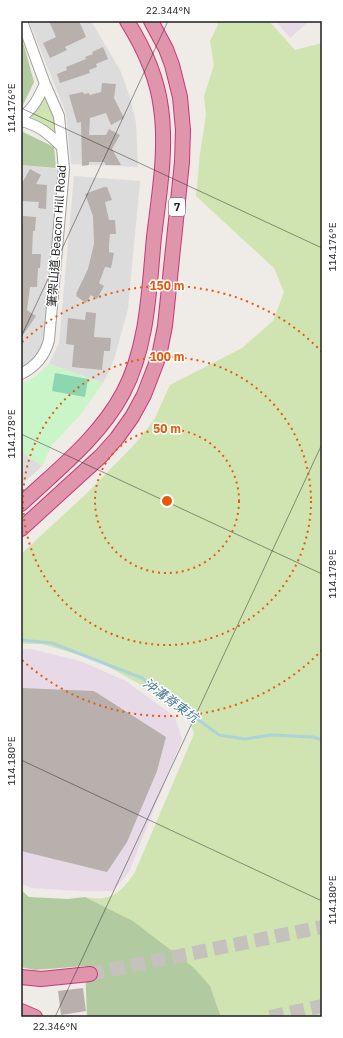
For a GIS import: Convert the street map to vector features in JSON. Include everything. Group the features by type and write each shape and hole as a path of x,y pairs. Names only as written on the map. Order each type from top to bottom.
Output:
{"highway":[{"name":"7","path":"21,504 79,449 109,416 130,380 140,350 146,318 160,185 163,134 161,108 155,78 143,49 127,21"},
{"name":"7","path":"21,529 101,456 117,438 132,417 144,396 159,356 165,326 182,162 183,130 180,97 174,71 166,49 151,21"},
{"path":"21,977 41,979 90,974"},
{"path":"21,1010 35,1017"}],"street":[{"name":"筆架山道 Beacon Hill Road","path":"21,374 31,368 41,358 49,340 64,169 59,116 45,84 22,21"},
{"path":"21,117 28,113 36,102 45,84"},
{"path":"21,121 31,123 46,131 61,146"}],"shaded area":[{"path":"29,21 91,21 120,70 130,97 136,123 138,167 71,164 66,113"},
{"path":"276,21 309,21 290,38"},
{"path":"21,165 60,169 44,341 34,361 21,370"},
{"path":"74,176 140,181 128,309 115,356 103,383 49,364 59,343"},
{"path":"21,452 42,466 21,485"},
{"path":"21,649 31,649 80,661 126,681 175,717 182,739 129,872 113,891 80,891 32,888 21,884"}],"green space":[{"path":"216,21 269,21 295,50 322,43 322,1017 221,1017 210,986 133,921 85,897 104,898 114,895 126,885 135,872 194,734 188,715 154,692 96,660 42,644 21,644 21,554 85,495 133,446 154,420 170,385 242,348 273,321 284,292 274,268 196,196 206,115 204,96 214,65 210,41 218,25"},
{"path":"21,35 34,82 21,109"},
{"path":"45,94 54,111 56,134 31,119 31,113"},
{"path":"21,131 54,147 56,168 21,165"},
{"path":"49,364 103,383 81,414 52,445 42,466 21,452 21,384 36,376"},
{"path":"55,373 88,379 85,397 52,391"},
{"path":"21,890 29,897 68,899 85,897 133,921 194,968 210,986 221,1017 87,1017 85,966 35,970 21,967"}],"building":[{"path":"49,21 79,21 86,37 65,47 67,50 50,58 43,43 56,37"},
{"path":"103,47 108,59 96,64 97,67 89,70 90,73 60,83 57,74 67,70 66,67 86,59 85,57 93,54 92,52"},
{"path":"102,83 116,84 114,98 124,118 111,125 106,113 90,118 89,135 106,135 109,129 120,135 112,149 121,165 106,165 104,162 89,162 89,165 82,166 81,122 77,123 69,95 83,92 84,94 89,93 90,95 101,92"},
{"path":"30,169 41,175 36,184 47,185 46,209 38,208 39,202 21,201 21,185"},
{"path":"107,187 112,200 105,202 109,220 115,220 116,234 110,234 109,244 109,252 114,253 111,268 105,267 99,283 104,286 97,299 91,295 86,303 76,296 88,269 94,244 93,216 85,194"},
{"path":"23,216 36,217 35,231 33,231 32,254 41,254 40,268 38,268 37,287 30,287 27,310 36,316 21,338 21,224 23,225"},
{"path":"86,312 96,313 94,337 111,338 110,351 104,351 102,370 72,367 74,345 66,344 68,318 85,320"},
{"path":"21,688 94,691 166,737 157,771 127,842 107,872 21,851"},
{"path":"83,988 86,1011 61,1015 58,991"}],"waterway":[{"name":"沖溝脊東坑","path":"21,640 52,643 142,678 219,735 245,739 271,735 313,737 322,740"}],"tunnel":[{"path":"90,974 322,927"},
{"path":"270,1017 322,1006"}]}
